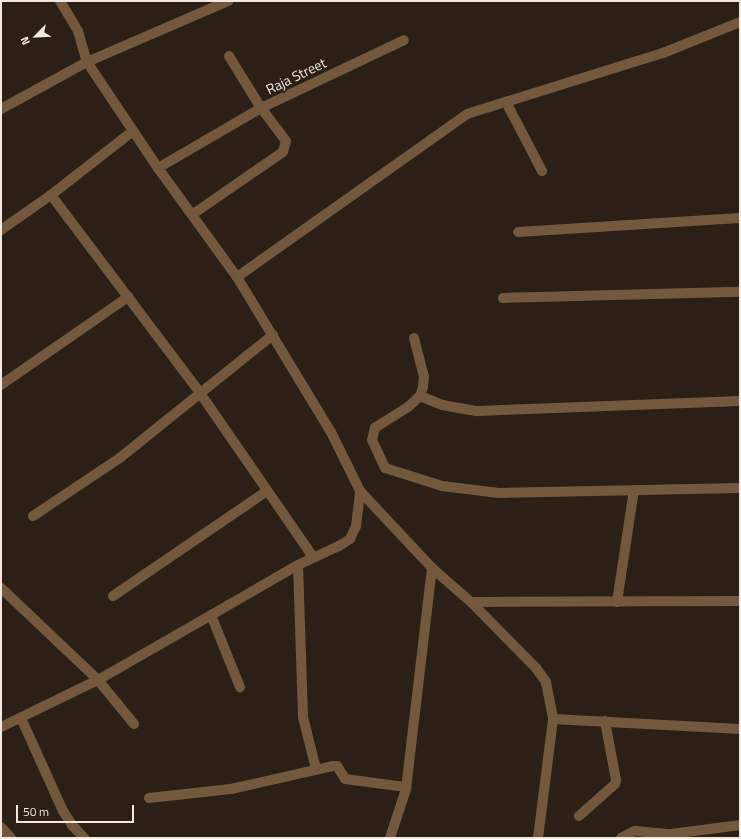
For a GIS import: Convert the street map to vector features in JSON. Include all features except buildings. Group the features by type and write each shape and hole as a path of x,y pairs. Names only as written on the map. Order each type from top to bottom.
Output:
{"street":[{"path":"60,1 78,30 87,62 158,168 237,277 273,334 330,432 360,491 432,568 471,602 546,682 553,719 538,838"},
{"path":"1,109 87,62 228,1"},
{"path":"237,277 467,114 663,53 740,22"},
{"name":"Raja Street","path":"192,214 283,152 286,142 261,108 404,40"},
{"path":"158,168 261,108 228,56"},
{"path":"506,102 542,171"},
{"path":"1,230 51,195 133,131"},
{"path":"51,195 200,393 313,557"},
{"path":"518,232 740,218"},
{"path":"503,298 740,292"},
{"path":"1,385 128,297"},
{"path":"33,516 121,457 273,334"},
{"path":"414,338 424,377 420,396 399,414 375,428 372,440 385,468 411,478 442,486 499,494 740,488"},
{"path":"420,396 442,405 477,411 740,401"},
{"path":"617,602 634,490"},
{"path":"113,596 267,491"},
{"path":"1,727 98,680 298,565 350,539 356,526 360,491"},
{"path":"298,565 302,717 316,769"},
{"path":"390,838 406,787 432,568"},
{"path":"1,588 98,680 134,724"},
{"path":"471,602 740,601"},
{"path":"211,615 240,687"},
{"path":"21,718 63,811 84,838"},
{"path":"553,719 740,728"},
{"path":"579,816 615,784 616,780 604,721"},
{"path":"149,798 231,789 316,769 337,766 345,779 406,787"},
{"path":"621,838 635,831 670,836 740,825"}]}
